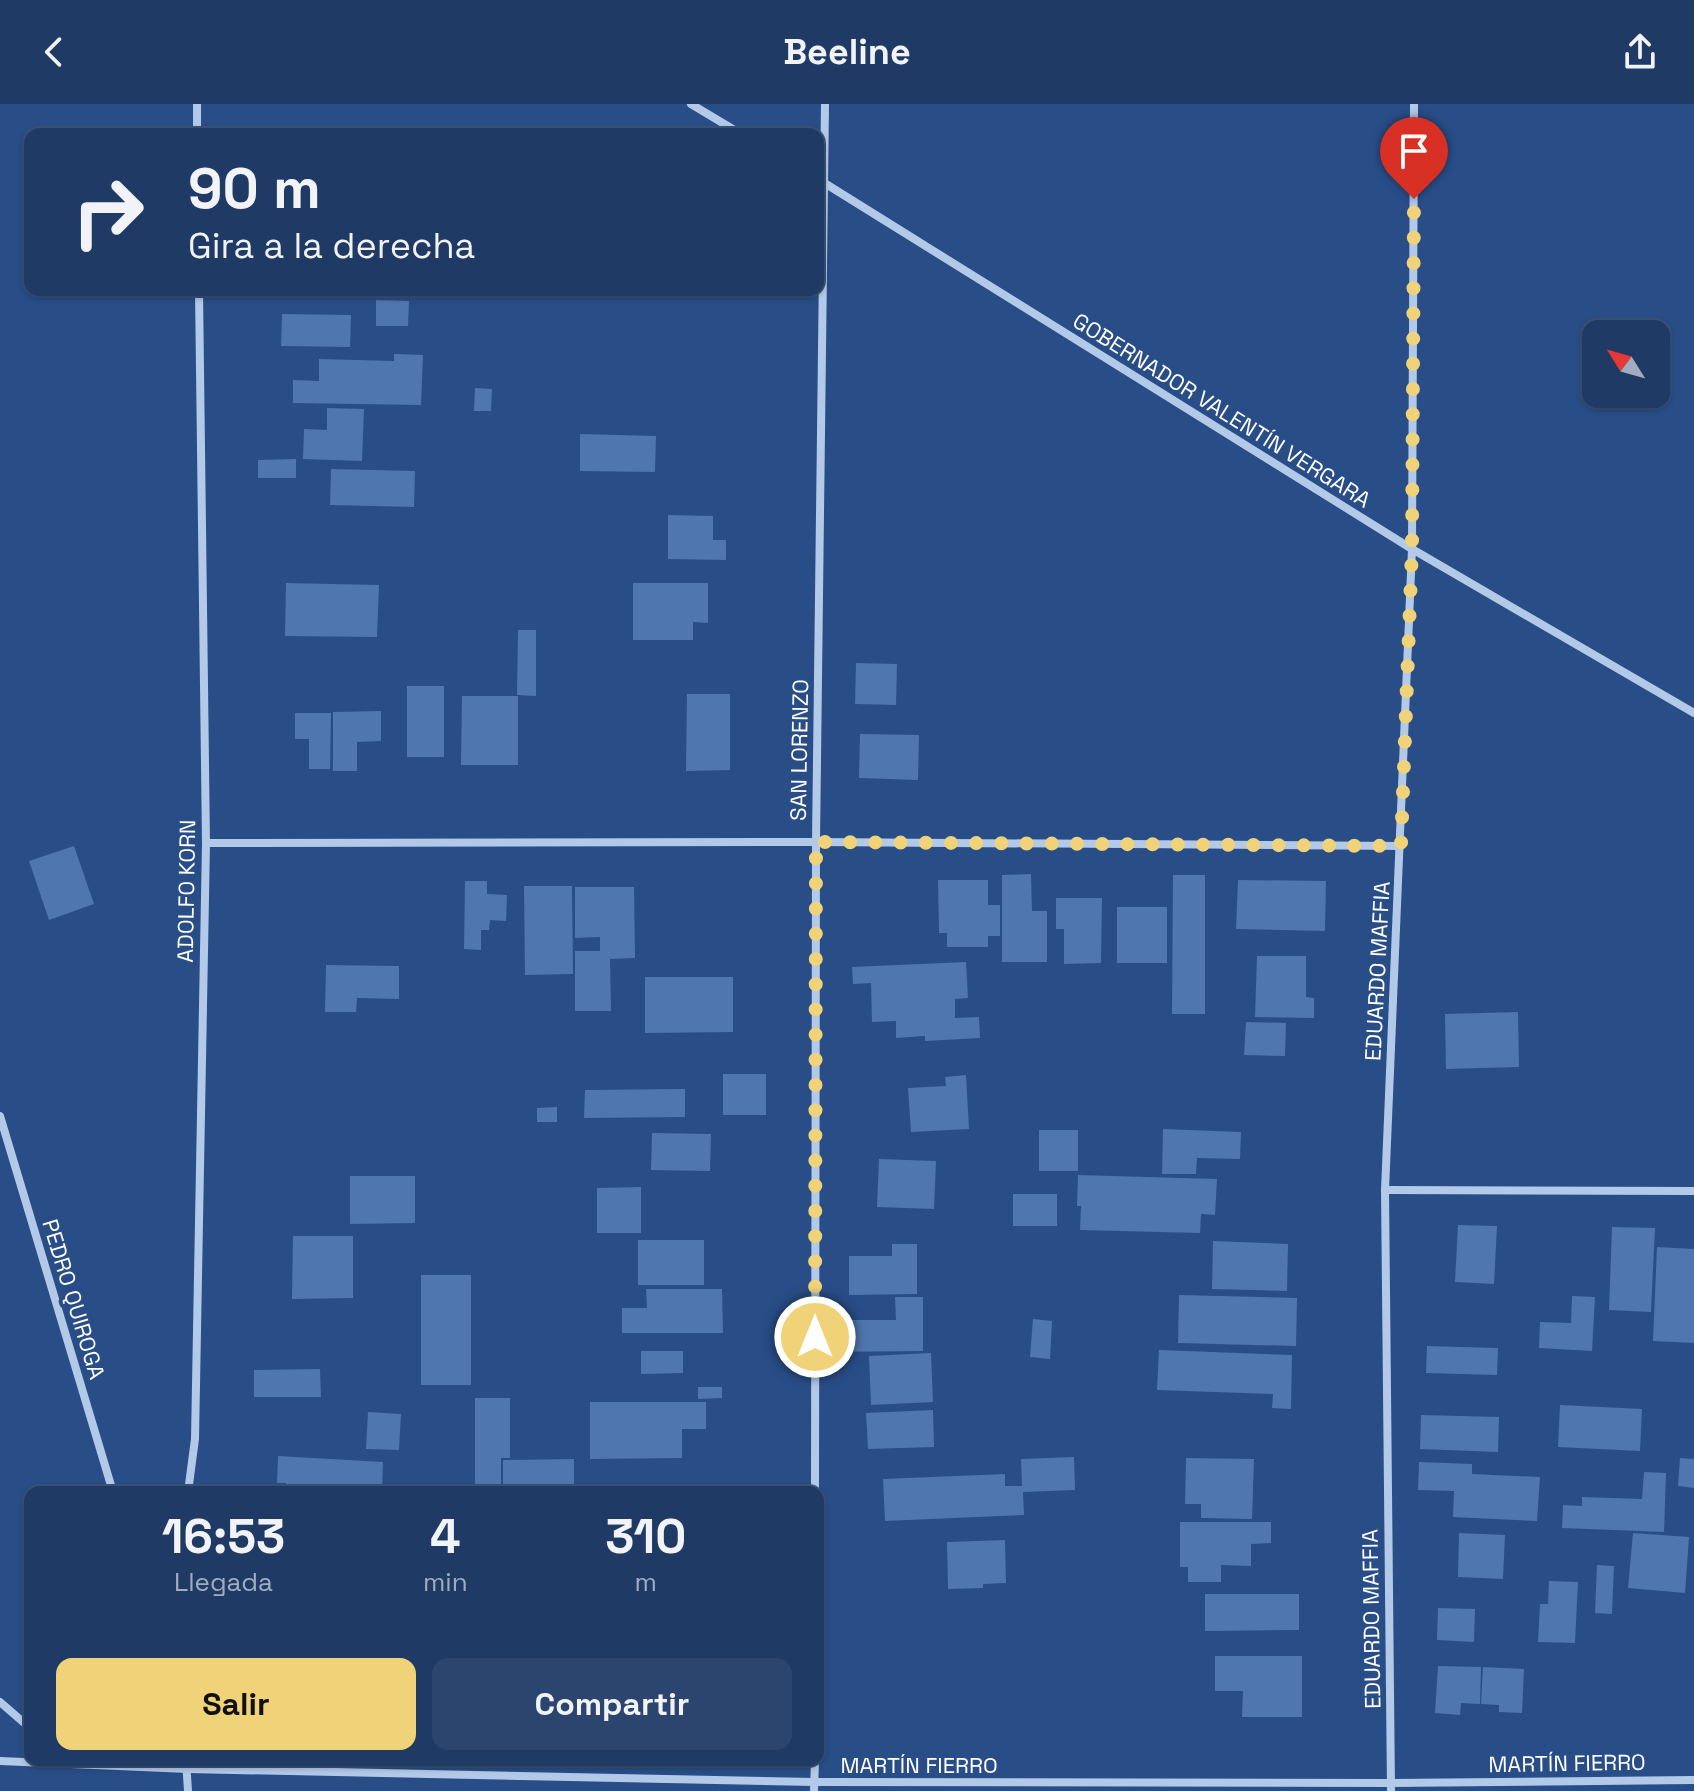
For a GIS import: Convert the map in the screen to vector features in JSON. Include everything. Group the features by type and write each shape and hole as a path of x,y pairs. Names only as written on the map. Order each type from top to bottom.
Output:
{"street":[{"path":"197,104 197,128"},
{"path":"691,104 731,128"},
{"name":"SAN LORENZO","path":"824,130 825,104"},
{"name":"EDUARDO MAFFIA","path":"1391,1787 1385,1190 1412,549 1414,104"},
{"name":"GOBERNADOR VALENTÍN VERGARA","path":"824,183 1412,549 1694,713"},
{"name":"ADOLFO KORN","path":"189,1486 195,1439 206,843 199,296"},
{"name":"SAN LORENZO","path":"815,1486 821,296"},
{"path":"206,843 816,842 1401,846"},
{"name":"PEDRO QUIROGA","path":"0,1116 111,1486"},
{"path":"1385,1190 1694,1191"},
{"path":"0,1702 24,1723"},
{"name":"MARTÍN FIERRO","path":"0,1761 24,1761"},
{"path":"187,1766 188,1791"},
{"name":"MARTÍN FIERRO","path":"242,1766 814,1787 1391,1787 1694,1780"},
{"path":"814,1787 815,1766"}],"building":[{"path":"376,300 409,301 408,326 376,326"},
{"path":"282,314 351,315 350,347 281,346"},
{"path":"394,354 423,355 421,405 293,403 293,380 319,381 319,359 394,361"},
{"path":"475,388 492,389 491,411 474,411"},
{"path":"327,408 364,409 362,461 303,459 304,429 327,430"},
{"path":"580,434 656,436 655,472 580,471"},
{"path":"296,459 296,478 258,478 258,460"},
{"path":"331,469 415,471 414,507 330,505"},
{"path":"668,515 713,516 713,540 726,540 726,560 668,559"},
{"path":"286,583 379,585 377,637 285,636"},
{"path":"633,583 708,583 708,623 693,622 693,640 633,640"},
{"path":"518,630 536,630 536,696 517,695"},
{"path":"856,663 897,664 896,705 855,704"},
{"path":"407,686 444,686 444,757 407,757"},
{"path":"687,694 730,694 730,770 686,771"},
{"path":"462,696 518,696 518,765 461,765"},
{"path":"381,711 381,741 357,742 357,771 333,771 333,712"},
{"path":"295,713 331,713 330,769 309,769 309,739 295,739"},
{"path":"860,734 919,735 918,780 859,778"},
{"path":"74,846 94,904 49,920 29,861"},
{"path":"1031,874 1032,911 1047,911 1047,962 1002,962 1002,875"},
{"path":"1173,875 1205,875 1205,1014 1172,1014"},
{"path":"938,880 988,880 988,905 1000,905 1000,936 988,936 988,947 947,947 947,933 939,933"},
{"path":"1238,880 1326,881 1325,931 1236,929"},
{"path":"465,881 487,881 487,894 507,895 506,921 490,920 489,930 481,930 481,950 464,949"},
{"path":"524,886 572,886 573,974 525,975"},
{"path":"575,887 634,887 635,958 610,959 611,1011 575,1011 575,951 600,951 600,937 575,938"},
{"path":"1056,898 1102,898 1101,963 1064,964 1064,929 1056,929"},
{"path":"1117,907 1167,907 1167,963 1117,963"},
{"path":"1257,956 1306,956 1306,997 1314,998 1314,1018 1255,1017"},
{"path":"966,962 968,998 955,999 955,1018 979,1017 980,1038 925,1041 925,1036 896,1038 896,1021 872,1022 871,983 853,984 852,967"},
{"path":"326,965 399,966 399,999 357,998 356,1012 325,1012"},
{"path":"645,977 733,977 733,1032 645,1033"},
{"path":"1518,1012 1519,1067 1446,1069 1445,1014"},
{"path":"1246,1022 1286,1023 1285,1056 1244,1055"},
{"path":"723,1074 766,1074 766,1115 723,1115"},
{"path":"966,1075 969,1129 911,1132 908,1088 946,1086 945,1077"},
{"path":"685,1089 685,1117 584,1118 585,1090"},
{"path":"557,1107 557,1122 537,1122 537,1108"},
{"path":"1163,1129 1241,1132 1240,1159 1197,1158 1196,1174 1162,1174"},
{"path":"1039,1130 1078,1130 1078,1171 1039,1171"},
{"path":"652,1133 711,1134 710,1171 651,1170"},
{"path":"879,1159 936,1161 934,1209 877,1207"},
{"path":"1078,1175 1217,1179 1215,1215 1201,1214 1200,1233 1080,1230"},
{"path":"350,1176 415,1176 415,1223 350,1224"},
{"path":"641,1187 641,1233 597,1233 597,1188"},
{"path":"1013,1194 1057,1194 1057,1226 1013,1226"},
{"path":"1458,1225 1497,1226 1494,1284 1455,1282"},
{"path":"1612,1227 1655,1228 1651,1312 1609,1310"},
{"path":"293,1236 353,1236 353,1298 292,1299"},
{"path":"638,1240 704,1240 704,1285 638,1285"},
{"path":"1213,1241 1288,1244 1287,1291 1212,1289"},
{"path":"892,1244 917,1244 917,1294 849,1295 849,1256 892,1256"},
{"path":"1657,1247 1694,1249 1694,1343 1653,1341"},
{"path":"421,1275 471,1275 471,1385 421,1385"},
{"path":"646,1289 722,1289 723,1333 622,1333 622,1308 647,1308"},
{"path":"1179,1295 1297,1298 1296,1346 1178,1343"},
{"path":"1572,1296 1595,1297 1592,1351 1539,1348 1540,1322 1571,1323"},
{"path":"895,1297 923,1297 923,1351 826,1352 826,1320 896,1320"},
{"path":"1033,1319 1052,1321 1050,1359 1030,1357"},
{"path":"1427,1346 1498,1348 1497,1375 1426,1373"},
{"path":"1159,1350 1292,1355 1291,1409 1272,1408 1273,1394 1157,1390"},
{"path":"641,1351 683,1351 683,1373 641,1374"},
{"path":"931,1353 933,1402 871,1405 869,1356"},
{"path":"320,1369 321,1397 254,1397 254,1370"},
{"path":"698,1387 722,1387 722,1398 698,1399"},
{"path":"475,1398 510,1398 510,1458 501,1458 501,1486 475,1486"},
{"path":"590,1402 706,1402 706,1429 682,1429 682,1458 590,1459"},
{"path":"1560,1405 1642,1409 1640,1451 1558,1447"},
{"path":"933,1410 934,1447 868,1449 866,1413"},
{"path":"368,1412 401,1414 399,1450 366,1449"},
{"path":"1421,1415 1499,1417 1498,1452 1420,1449"},
{"path":"278,1456 383,1462 382,1486 286,1486 286,1483 277,1483"},
{"path":"1074,1457 1075,1490 1023,1492 1024,1515 885,1521 883,1479 1005,1474 1005,1486 1022,1486 1021,1459"},
{"path":"1186,1458 1254,1459 1252,1519 1201,1518 1201,1504 1185,1504"},
{"path":"1680,1458 1694,1459 1694,1488 1678,1486"},
{"path":"574,1459 574,1486 503,1486 503,1460"},
{"path":"1419,1462 1472,1464 1472,1474 1540,1477 1537,1521 1453,1517 1454,1491 1418,1490"},
{"path":"1644,1472 1666,1473 1664,1532 1562,1528 1563,1505 1582,1506 1582,1497 1642,1499"},
{"path":"1180,1522 1271,1522 1271,1543 1251,1544 1251,1566 1221,1565 1221,1582 1188,1582 1188,1567 1180,1567"},
{"path":"1459,1533 1505,1535 1503,1579 1458,1577"},
{"path":"1633,1533 1689,1537 1685,1593 1628,1588"},
{"path":"1005,1540 1006,1583 983,1584 983,1588 948,1589 947,1542"},
{"path":"1597,1565 1614,1566 1612,1614 1595,1613"},
{"path":"1549,1581 1578,1582 1575,1643 1538,1642 1540,1604 1548,1604"},
{"path":"1205,1594 1299,1594 1299,1630 1205,1631"},
{"path":"1438,1608 1475,1609 1474,1642 1437,1640"},
{"path":"1215,1656 1302,1656 1302,1717 1242,1717 1243,1691 1215,1691"},
{"path":"1438,1666 1481,1667 1480,1704 1461,1703 1460,1715 1435,1713"},
{"path":"1483,1667 1524,1669 1522,1713 1499,1712 1499,1705 1481,1704"}],"route":[{"path":"815,1337 816,842 1401,846 1412,549 1414,199"}]}
